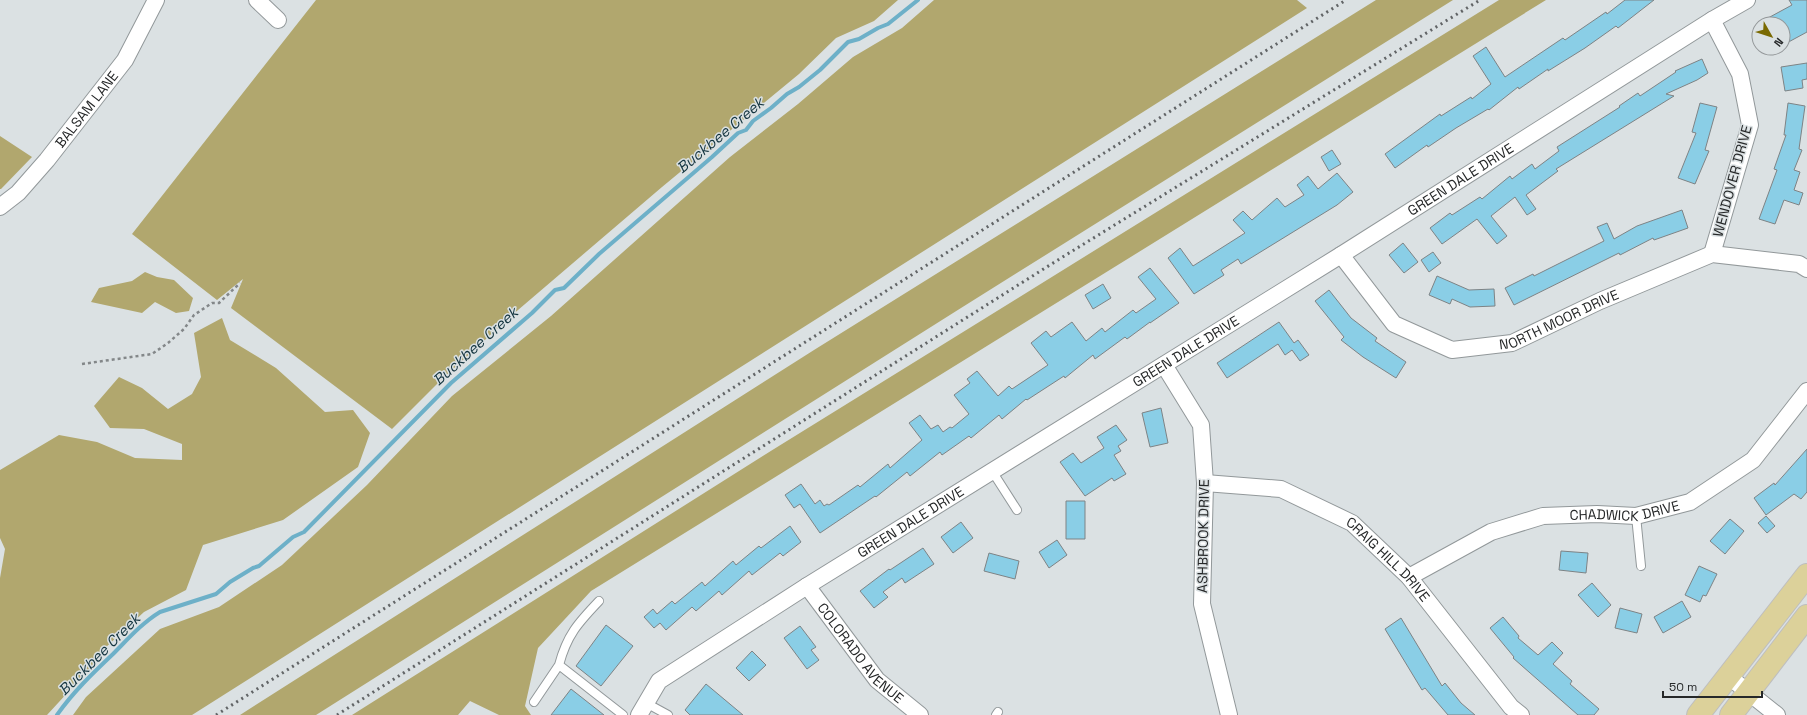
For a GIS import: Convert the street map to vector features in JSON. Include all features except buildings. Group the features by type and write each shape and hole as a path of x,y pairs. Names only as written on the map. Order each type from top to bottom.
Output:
{"main road":[{"path":"1698,715 1807,575"},
{"path":"1730,715 1807,616"}],"street":[{"name":"BALSAM LANE","path":"0,207 18,193 28,182 125,60 156,0"},
{"path":"257,0 278,20"},
{"name":"GREEN DALE DRIVE","path":"643,709 659,681 807,586 1341,255 1712,20 1747,0"},
{"name":"WENDOVER DRIVE","path":"1712,20 1740,74 1750,125 1712,254"},
{"name":"NORTH MOOR DRIVE","path":"1341,255 1394,324 1452,350 1512,343 1600,301 1712,254 1800,264 1807,269"},
{"name":"ASHBROOK DRIVE","path":"1164,365 1200,425 1205,482 1202,604 1229,715"},
{"name":"CHADWICK DRIVE","path":"1409,577 1492,532 1543,516 1597,514 1636,516 1690,502 1753,460 1807,391"},
{"name":"CRAIG HILL DRIVE","path":"1205,482 1281,489 1352,524 1409,577 1511,706 1521,715"},
{"name":"COLORADO AVENUE","path":"807,586 877,680 920,715"},
{"path":"1728,676 1777,715"}],"lane":[{"path":"992,471 1017,510"},
{"path":"1636,516 1641,566"},
{"path":"534,702 559,666 569,637 580,622 600,601"},
{"path":"559,666 623,715"},
{"path":"643,709 668,715"}],"path":[{"path":"82,364 152,354 184,329 194,315 212,303 219,303 240,283"}],"shaded area":[{"path":"316,0 898,0 874,21 836,38 799,74 662,187 511,316 440,381 392,429 231,308 243,279 217,300 132,234"},
{"path":"934,0 1297,0 1307,8 192,715 73,715 86,697 160,629 219,607 282,565 367,485 452,396 551,316 730,157 798,104 853,57 902,28"},
{"path":"1376,0 1453,0 316,715 240,715 814,350"},
{"path":"1499,0 1546,0 591,591 538,648 525,706 531,715 499,715 470,701 458,715 352,715 774,449"},
{"path":"0,136 32,157 1,189 0,189"},
{"path":"145,272 157,277 174,280 193,298 189,311 176,313 155,302 142,313 91,302 99,288 132,281"},
{"path":"222,318 230,340 276,368 325,412 353,410 370,433 358,467 283,520 203,545 186,590 144,612 104,649 93,665 47,715 0,715 0,578 5,549 0,538 0,470 59,435 97,442 135,458 182,460 182,444 144,429 110,428 94,406 119,377 142,388 168,409 192,394 201,377 194,333"}],"waterway":[{"name":"Buckbee Creek","path":"57,715 76,691 153,616 160,612 216,594 230,582 259,566 293,537 304,532 451,383 532,313 555,290 564,288 599,254 738,133 746,130 753,121 820,70 848,42 859,39 888,24 918,0"}],"railway":[{"path":"216,715 1346,0"},
{"path":"337,715 1061,258 1480,0"}]}
